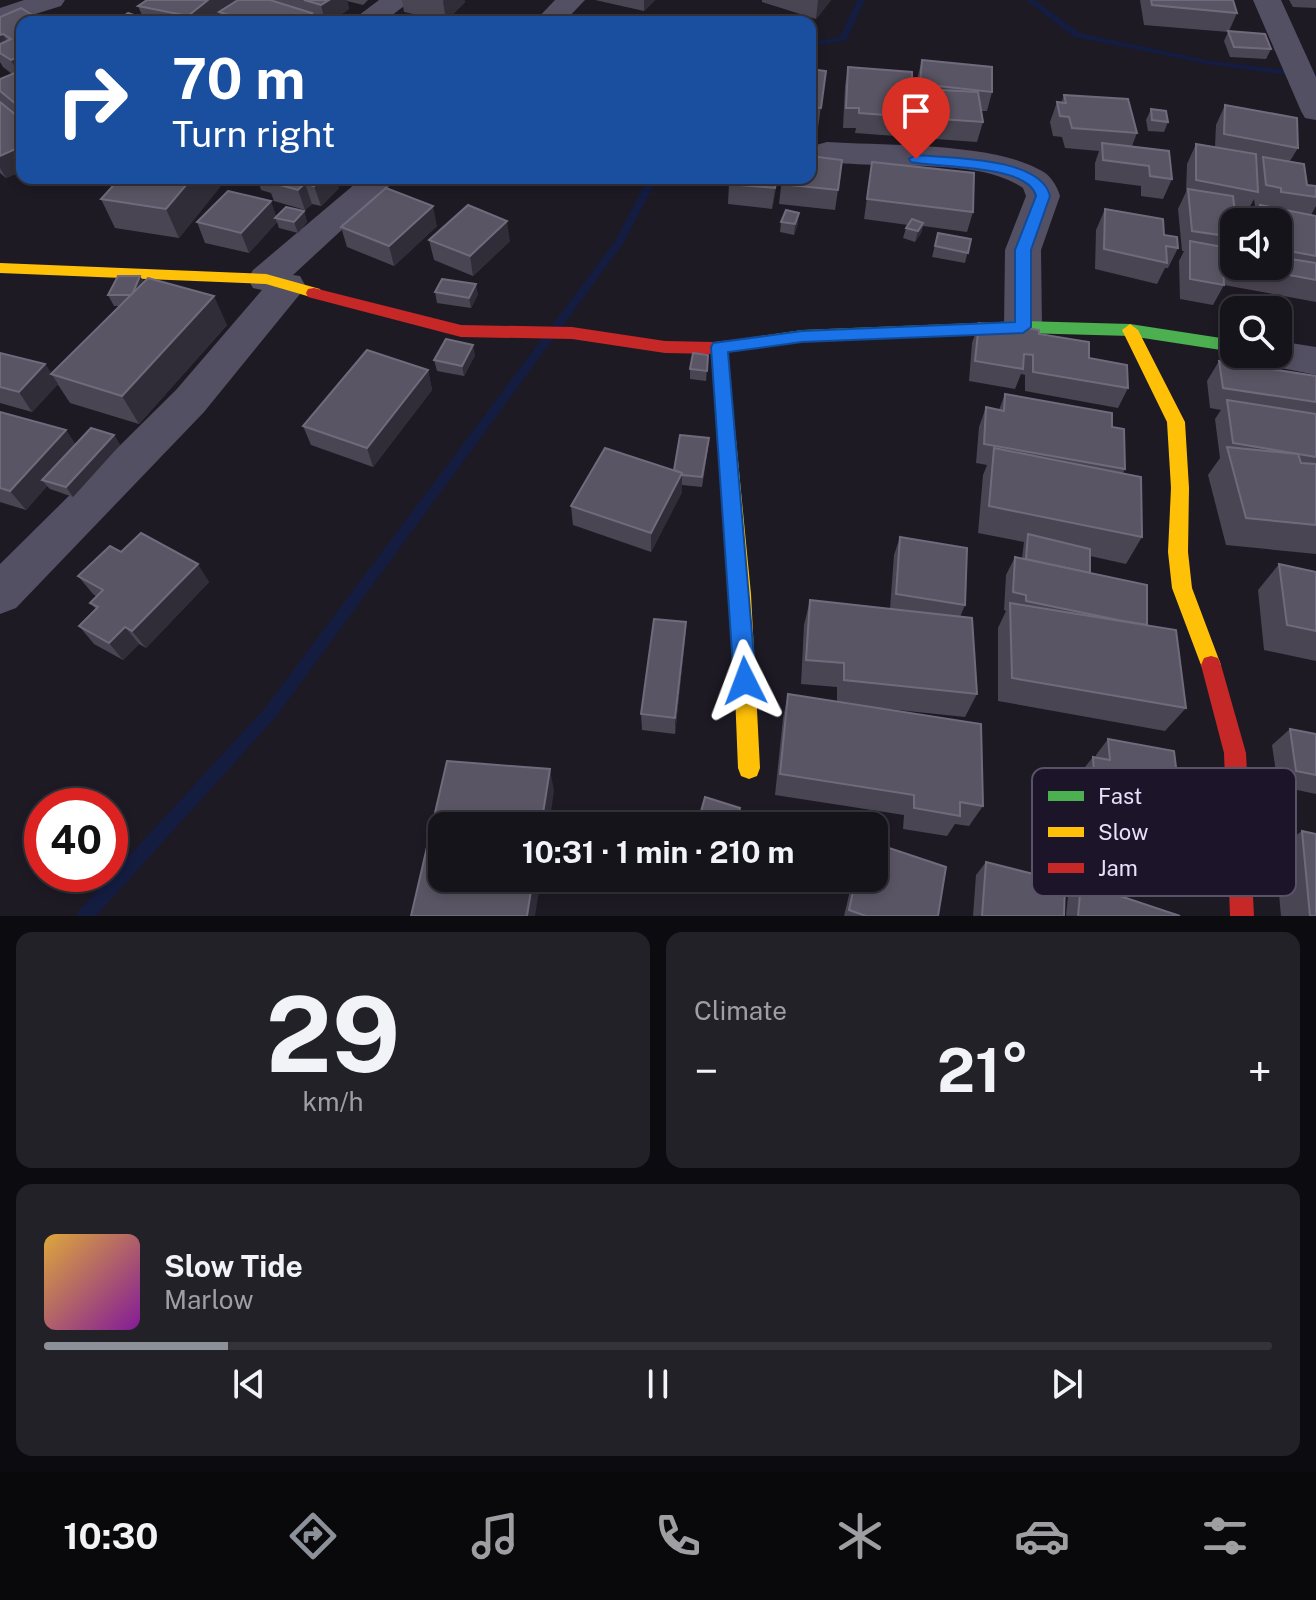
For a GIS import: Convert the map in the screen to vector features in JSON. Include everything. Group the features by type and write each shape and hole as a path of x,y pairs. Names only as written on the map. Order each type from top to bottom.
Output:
{"street":[{"path":"10,14 51,0"},
{"path":"373,16 398,0"},
{"path":"554,16 571,0"},
{"path":"1267,0 1316,111"},
{"path":"827,152 975,164 1017,172 1038,183 1043,196 1023,250 1023,327"},
{"path":"0,594 190,401 277,282 376,184"},
{"path":"0,268 277,282 461,331 572,333 665,347 719,347 802,336 1023,327 1130,330 1220,344"},
{"path":"1130,330 1176,422 1180,488 1178,552 1182,588 1217,681 1235,753 1236,768"},
{"path":"719,347 741,594 749,768"},
{"path":"1292,357 1316,361"},
{"path":"1241,896 1242,916"}],"building":[{"path":"147,0 208,0 188,16 138,6"},
{"path":"238,0 270,0 312,13 308,16 232,16 219,12"},
{"path":"304,0 329,0 321,5"},
{"path":"1151,0 1233,0 1237,13 1152,5"},
{"path":"21,8 34,16 16,16 16,58 11,60 0,53 0,44 11,39 0,35 0,17"},
{"path":"1228,31 1265,34 1271,49 1234,47"},
{"path":"922,60 992,67 992,92 920,84"},
{"path":"848,67 912,72 913,117 859,113 859,108 846,108"},
{"path":"816,70 826,71 821,108 816,107"},
{"path":"16,72 16,104 0,91 0,79"},
{"path":"923,89 978,92 983,122 926,118"},
{"path":"1064,95 1128,99 1137,133 1072,128 1069,117 1060,116 1057,102 1066,103"},
{"path":"0,102 16,115 16,149 0,156"},
{"path":"1225,105 1297,118 1298,148 1224,134"},
{"path":"1151,109 1166,111 1168,122 1152,120"},
{"path":"1102,143 1169,151 1172,179 1150,176 1149,166 1103,160"},
{"path":"1196,144 1256,154 1258,192 1196,180"},
{"path":"816,157 842,160 838,190 781,184 816,184"},
{"path":"1263,157 1304,164 1307,185 1316,186 1316,197 1281,192 1281,188 1266,185"},
{"path":"872,162 974,173 973,212 867,199"},
{"path":"115,184 187,184 166,209 101,199"},
{"path":"277,184 304,184 298,190"},
{"path":"729,184 775,184 775,188"},
{"path":"386,188 433,206 389,246 341,227"},
{"path":"1188,189 1233,196 1234,208 1220,208 1220,235 1192,231"},
{"path":"228,191 271,201 241,233 197,222"},
{"path":"468,205 507,221 470,256 429,240"},
{"path":"286,207 304,211 294,222 275,218"},
{"path":"1105,209 1163,219 1164,235 1177,237 1178,248 1166,246 1167,263 1104,249"},
{"path":"786,210 799,213 795,224 781,222"},
{"path":"1292,211 1316,216 1316,256 1292,252"},
{"path":"912,219 923,223 918,231 906,228"},
{"path":"938,233 971,239 968,253 935,246"},
{"path":"1190,241 1220,246 1220,280 1224,280 1224,285 1190,279"},
{"path":"1292,259 1316,263 1316,280 1292,276"},
{"path":"118,276 140,276 132,295 108,295"},
{"path":"148,278 214,296 122,396 51,374"},
{"path":"442,279 476,284 469,298 435,292"},
{"path":"979,323 1022,330 1022,327 1039,330 1039,334 1089,342 1089,358 1127,365 1128,388 1033,372 1033,355 1024,354 1023,369 975,361"},
{"path":"446,339 473,345 462,366 434,360"},
{"path":"367,350 428,370 367,448 303,426"},
{"path":"0,353 45,364 19,392 0,387"},
{"path":"693,353 708,355 707,371 690,369"},
{"path":"1220,368 1264,368 1316,376 1316,402 1223,388"},
{"path":"1005,394 1112,413 1112,427 1124,429 1125,469 984,444 986,407 1004,411"},
{"path":"1227,400 1316,414 1316,457 1233,443"},
{"path":"0,412 66,430 10,491 0,488"},
{"path":"91,428 114,435 66,487 42,480"},
{"path":"680,435 709,438 702,477 682,475 674,470"},
{"path":"1227,447 1298,454 1301,463 1316,464 1316,525 1246,518"},
{"path":"605,448 682,473 651,533 571,506"},
{"path":"994,448 1141,477 1142,537 989,506"},
{"path":"141,533 198,564 132,631 125,627 109,643 79,626 98,607 90,603 103,590 78,576 110,546 121,552"},
{"path":"1028,534 1090,549 1090,573 1026,559"},
{"path":"900,537 967,548 965,605 896,594"},
{"path":"1015,557 1147,585 1147,625 1026,601 1026,595 1013,592"},
{"path":"1279,564 1316,572 1316,631 1287,625"},
{"path":"810,600 972,618 977,694 844,680 844,663 806,660"},
{"path":"1010,603 1176,630 1186,708 1012,678"},
{"path":"654,619 686,622 675,718 641,714"},
{"path":"788,694 981,724 983,806 960,802 960,816 914,808 914,795 780,774"},
{"path":"1290,729 1316,734 1316,775 1296,771"},
{"path":"1108,739 1174,751 1176,768 1094,768 1093,757 1110,760"},
{"path":"447,761 550,769 543,812 435,812"},
{"path":"705,797 740,808 739,812 701,812"},
{"path":"1302,831 1316,834 1316,916 1310,916"},
{"path":"428,843 428,892 531,892 527,916 411,916"},
{"path":"888,848 946,867 938,916 866,916 849,910 853,892 888,892"},
{"path":"986,862 1032,874 1032,896 1065,896 1064,916 982,916"},
{"path":"1080,896 1120,896 1180,916 1078,916"}],"waterway":[{"path":"816,43 843,39 861,0"},
{"path":"1030,0 1077,35 1212,63 1316,76"},
{"path":"85,916 270,713 619,242 650,184"}],"traffic: fast":[{"path":"739,345 802,336 1023,327 1130,330 1220,344"}],"traffic: slow":[{"path":"0,268 266,279 314,293"},
{"path":"1130,330 1176,422 1180,488 1178,552 1182,588 1211,665"},
{"path":"719,347 741,594 749,768"}],"traffic: jam":[{"path":"314,293 461,331 572,333 665,347 739,345"},
{"path":"1211,665 1235,753 1236,768"},
{"path":"1241,896 1242,916"}],"route":[{"path":"745,681 741,594 719,347 802,336 1023,327 1023,250 1043,196 1038,183 1003,168 916,159"}]}
